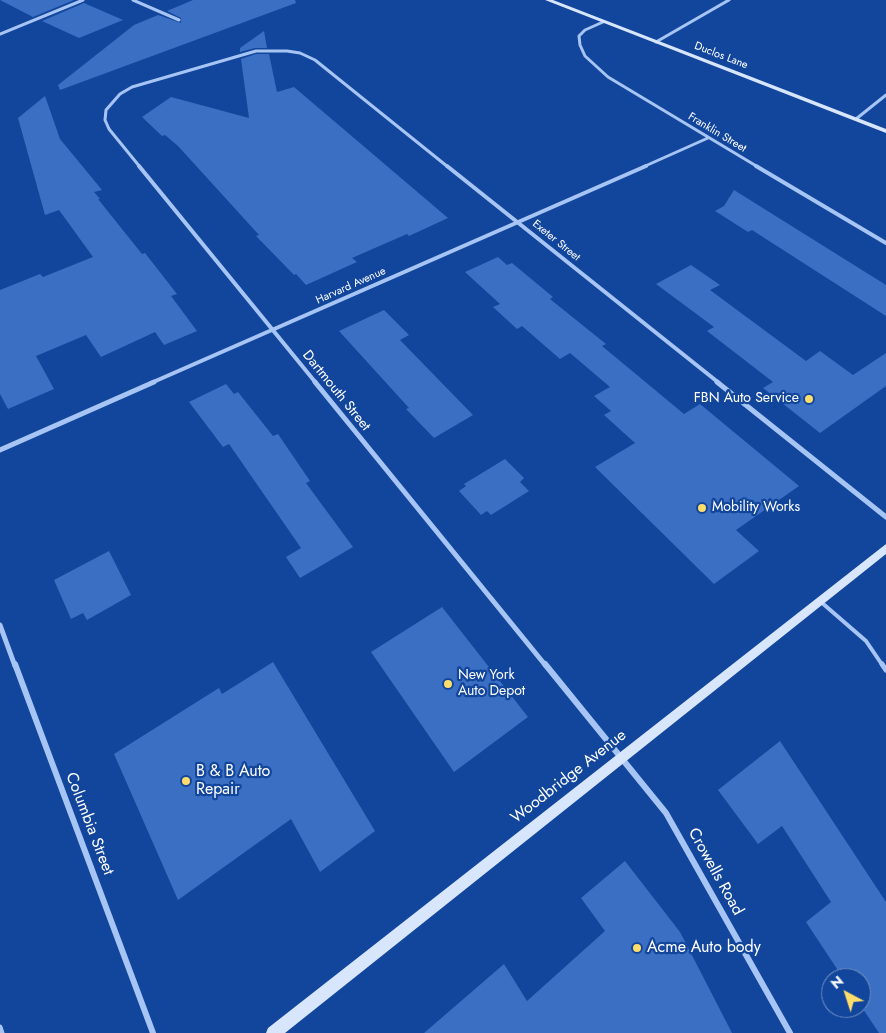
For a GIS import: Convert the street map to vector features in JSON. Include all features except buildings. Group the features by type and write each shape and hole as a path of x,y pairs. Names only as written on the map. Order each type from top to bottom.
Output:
{"street":[{"path":"0,34 83,0"},
{"path":"133,0 179,20"},
{"name":"Duclos Lane","path":"548,0 886,131"},
{"path":"656,42 729,0"},
{"name":"Franklin Street","path":"603,22 585,30 579,36 580,45 585,56 608,77 886,243"},
{"name":"Exeter Street","path":"191,69 239,55 270,50 300,53 315,60 886,517"},
{"name":"Dartmouth Street","path":"191,69 147,82 120,94 106,110 105,120 109,129 621,757"},
{"path":"856,119 886,95"},
{"name":"Harvard Avenue","path":"0,450 708,138"},
{"name":"Woodbridge Avenue","path":"273,1033 886,548"},
{"name":"Columbia Street","path":"0,625 153,1033"},
{"name":"Crowells Road","path":"621,757 666,813 790,1033"}],"lane":[{"path":"820,600 866,641 886,670"},
{"path":"0,1027 2,1033"}],"place":[{"name":"FBN Auto Service","path":"809,399"},
{"name":"Mobility Works","path":"702,508"},
{"name":"New York Auto Depot","path":"448,684"},
{"name":"B & B Auto Repair","path":"186,781"},
{"name":"Acme Auto body","path":"637,948"}]}
